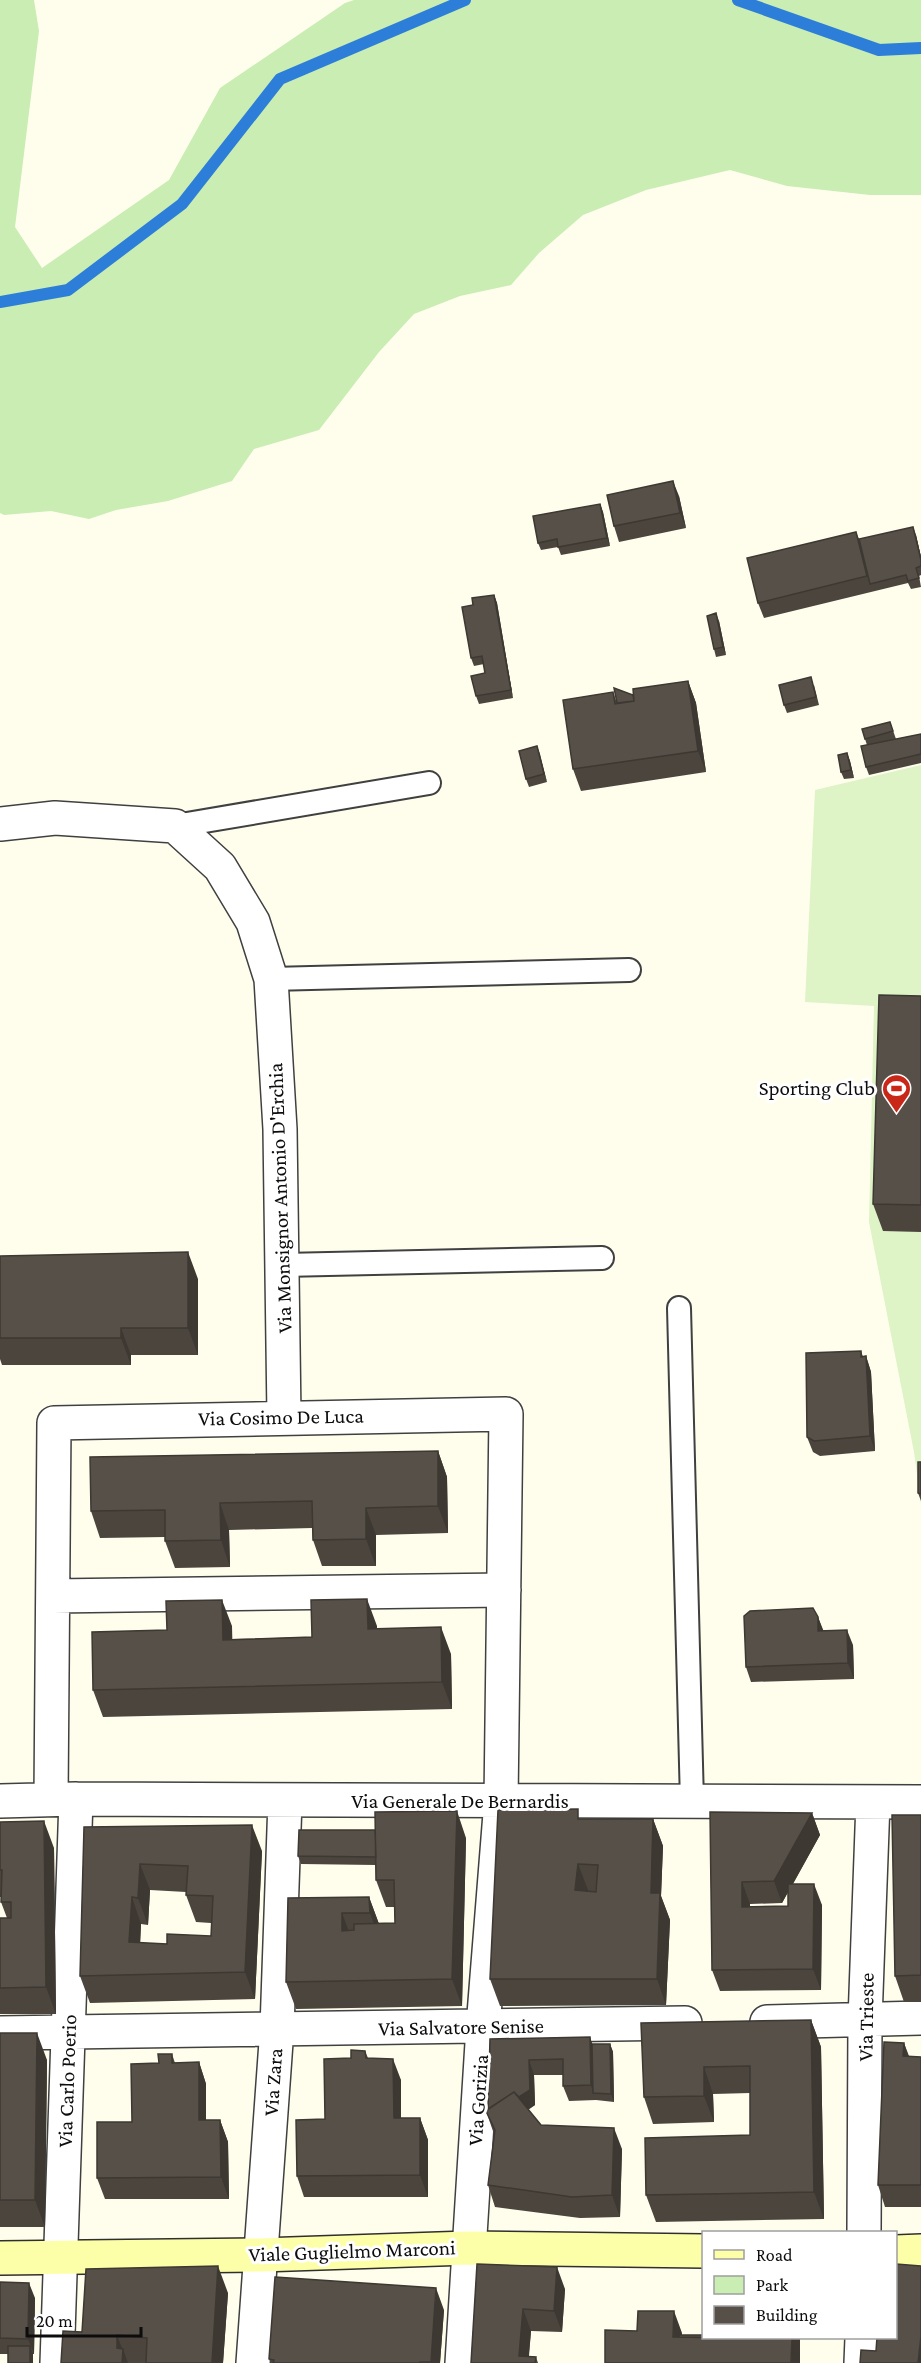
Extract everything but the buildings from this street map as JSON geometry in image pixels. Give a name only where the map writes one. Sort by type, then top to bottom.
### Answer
[{"type":"street","points":[[0,824],[55,818],[175,826]]},
{"type":"street","name":"Via Monsignor Antonio D'Erchia","points":[[175,826],[220,867],[253,922],[271,979],[280,1129],[284,1416]]},
{"type":"street","name":"Via Cosimo De Luca","points":[[63,1799],[53,1596],[54,1423],[284,1416],[506,1414],[501,1801]]},
{"type":"street","points":[[53,1596],[504,1590]]},
{"type":"street","name":"Via Generale De Bernardis","points":[[0,1801],[63,1799],[921,1802]]},
{"type":"street","name":"Via Carlo Poerio","points":[[57,2363],[68,2031],[63,1799]]},
{"type":"street","name":"Via Zara","points":[[253,2363],[277,2028],[285,1801]]},
{"type":"street","name":"Via Gorizia","points":[[462,2363],[483,2027],[501,1801]]},
{"type":"street","name":"Via Trieste","points":[[864,2231],[865,2020],[873,1803]]},
{"type":"street","name":"Via Salvatore Senise","points":[[0,2033],[483,2027],[921,2018]]},
{"type":"street","name":"Viale Guglielmo Marconi","points":[[0,2258],[261,2255],[468,2248],[702,2251]]},
{"type":"street","points":[[897,2252],[921,2251]]},
{"type":"street","points":[[861,2363],[862,2339]]},
{"type":"lane","points":[[175,826],[429,783]]},
{"type":"lane","points":[[271,979],[629,970]]},
{"type":"lane","points":[[283,1265],[602,1258]]},
{"type":"lane","points":[[679,1308],[692,1802]]},
{"type":"green space","points":[[0,0],[34,0],[39,31],[15,227],[42,268],[169,180],[220,88],[345,3],[354,0],[921,0],[921,195],[870,195],[787,186],[730,170],[646,190],[583,215],[539,253],[511,285],[460,296],[414,314],[379,352],[319,430],[254,449],[232,481],[168,501],[116,510],[89,519],[51,511],[4,515],[0,513]]},
{"type":"green space","name":"Sporting Club","points":[[921,765],[921,1504],[914,1452],[869,1222],[874,1006],[805,1002],[815,790]]},
{"type":"waterway","points":[[0,302],[68,290],[182,204],[280,79],[465,0]]},
{"type":"waterway","points":[[738,0],[879,50],[921,48]]},
{"type":"place","name":"Sporting Club","points":[[896,1114]]}]
